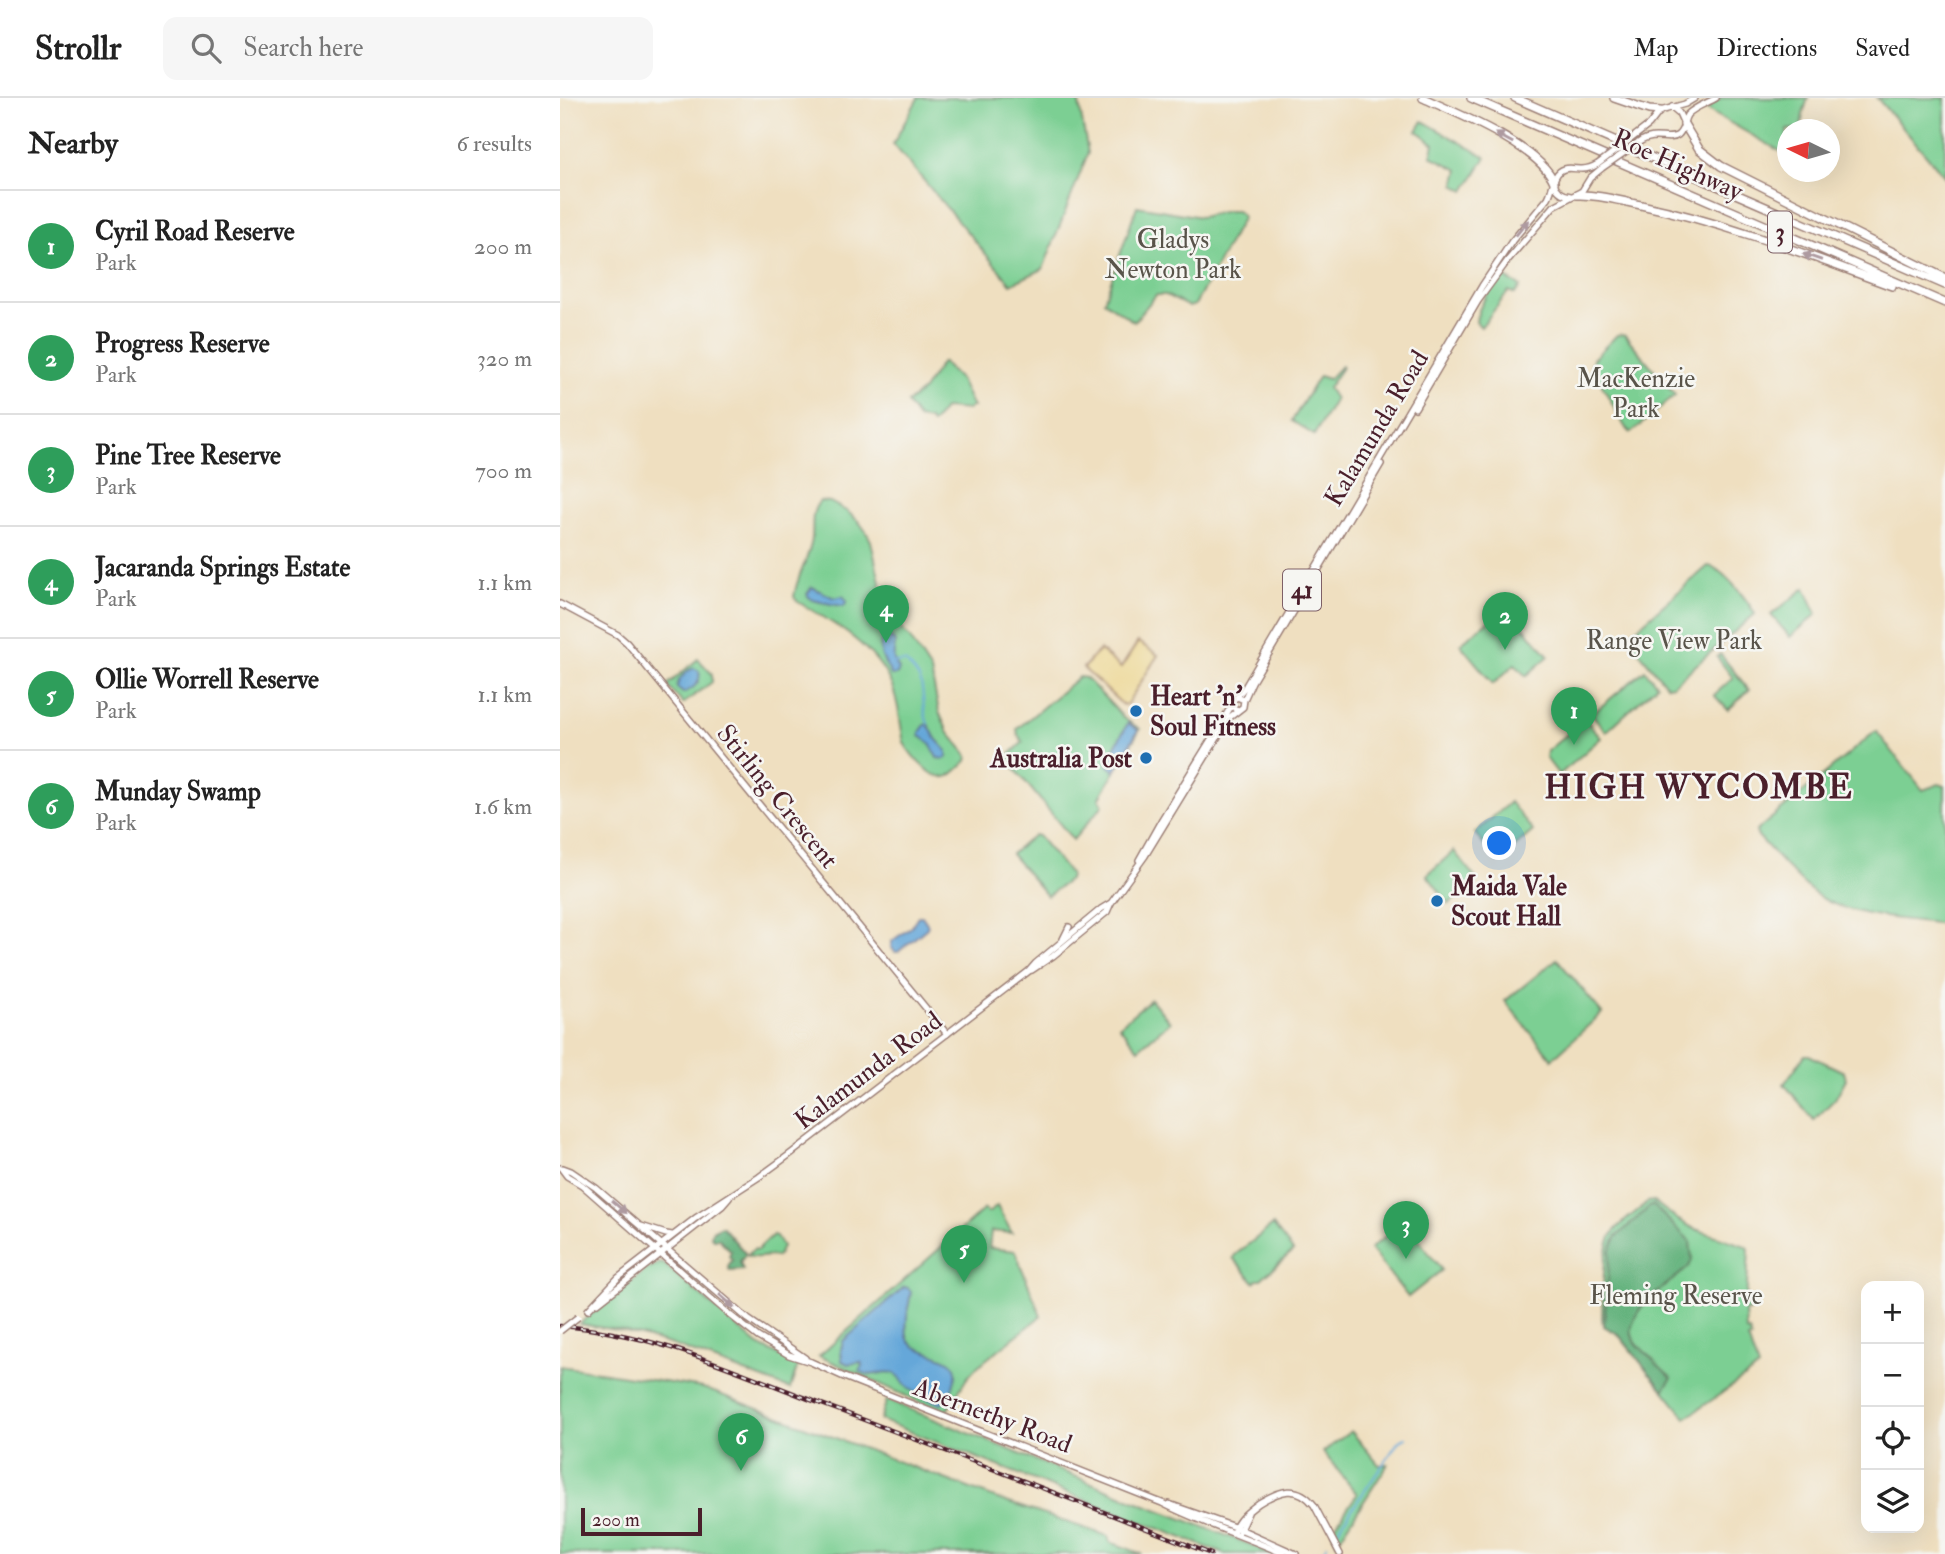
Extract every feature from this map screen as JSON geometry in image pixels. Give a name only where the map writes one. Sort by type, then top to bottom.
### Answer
[{"type":"highway","points":[[1423,98],[1478,124],[1529,153],[1546,168],[1554,182]]},
{"type":"highway","name":"Roe Highway","points":[[1471,98],[1945,305]]},
{"type":"highway","name":"Roe Highway","points":[[1515,98],[1945,285]]},
{"type":"highway","points":[[1614,98],[1660,111]]},
{"type":"highway","points":[[1684,124],[1699,149],[1721,166],[1945,278]]},
{"type":"highway","points":[[1574,195],[1591,195],[1652,208],[1728,229],[1945,305]]},
{"type":"main road","name":"Kalamunda Road","points":[[1133,872],[1233,700],[1239,698],[1252,682],[1478,301],[1553,206],[1574,195],[1600,166],[1649,125],[1660,111],[1685,104],[1695,98]]},
{"type":"main road","name":"Kalamunda Road","points":[[1239,698],[1482,286],[1512,241],[1548,198],[1556,176],[1568,168],[1600,166],[1649,137],[1675,137],[1689,113],[1717,98]]},
{"type":"main road","points":[[1672,107],[1679,113],[1684,124]]},
{"type":"main road","points":[[1554,182],[1561,193],[1574,195]]},
{"type":"main road","name":"Stirling Crescent","points":[[560,604],[618,635],[627,643],[947,1034]]},
{"type":"main road","name":"Kalamunda Road","points":[[1029,971],[1054,956],[1107,912],[1145,856],[1230,717],[1243,707],[1239,698]]},
{"type":"main road","points":[[1232,705],[1239,710]]},
{"type":"main road","points":[[1196,762],[1201,762],[1214,741],[1219,738]]},
{"type":"main road","points":[[1162,819],[1184,793]]},
{"type":"main road","name":"Kalamunda Road","points":[[587,1310],[608,1287],[652,1252],[674,1244],[729,1198],[1029,971],[1111,903]]},
{"type":"main road","points":[[1059,944],[1069,927]]},
{"type":"main road","name":"Abernethy Road","points":[[561,1167],[596,1188],[754,1323],[811,1362]]},
{"type":"main road","name":"Abernethy Road","points":[[561,1167],[567,1176],[582,1185],[652,1252],[661,1254],[730,1315],[789,1355],[1179,1512],[1296,1554]]},
{"type":"main road","name":"Kalamunda Road","points":[[560,1331],[661,1254],[678,1232],[720,1200],[729,1198]]},
{"type":"main road","points":[[641,1226],[666,1234],[678,1232]]},
{"type":"main road","points":[[1211,1519],[1240,1518],[1274,1493],[1287,1491],[1302,1494],[1314,1505],[1340,1554]]},
{"type":"main road","name":"Abernethy Road","points":[[1162,1503],[1211,1519],[1284,1554]]},
{"type":"main road","points":[[1236,1531],[1250,1510]]},
{"type":"main road","points":[[1236,1531],[1240,1518]]},
{"type":"green space","points":[[918,98],[1078,98],[1088,153],[1043,269],[1011,284],[893,144]]},
{"type":"green space","points":[[1720,98],[1808,98],[1802,119],[1777,119],[1777,149],[1704,108]]},
{"type":"green space","points":[[1877,98],[1945,98],[1945,177]]},
{"type":"green space","points":[[1423,121],[1486,157],[1465,191],[1455,185],[1459,170],[1431,156],[1434,144],[1417,131]]},
{"type":"green space","name":"Gladys Newton Park","points":[[1137,206],[1201,217],[1236,211],[1243,217],[1195,305],[1189,307],[1166,295],[1156,295],[1134,322],[1104,301]]},
{"type":"green space","points":[[1502,276],[1520,286],[1515,294],[1509,291],[1481,327],[1476,322],[1479,310]]},
{"type":"green space","name":"MacKenzie Park","points":[[1624,334],[1675,395],[1631,433],[1625,427],[1592,367],[1593,359],[1617,335]]},
{"type":"green space","points":[[942,362],[960,380],[973,407],[969,407],[969,410],[945,408],[932,424],[929,420],[918,418],[907,403],[923,390]]},
{"type":"green space","points":[[1341,366],[1328,388],[1335,399],[1314,435],[1292,421],[1319,376],[1329,379]]},
{"type":"green space","points":[[820,501],[830,502],[848,512],[859,522],[871,541],[886,609],[909,637],[931,671],[939,712],[948,732],[968,756],[967,761],[949,776],[943,777],[930,772],[917,761],[904,743],[894,691],[884,670],[874,658],[851,636],[794,597],[811,544],[814,511]]},
{"type":"green space","name":"Range View Park","points":[[1708,566],[1727,578],[1755,614],[1673,685],[1667,686],[1631,642],[1629,635]]},
{"type":"green space","points":[[1805,588],[1817,614],[1790,637],[1771,615]]},
{"type":"green space","points":[[1506,607],[1549,656],[1526,676],[1515,664],[1493,684],[1460,644]]},
{"type":"green space","points":[[1720,654],[1749,690],[1728,710],[1714,695],[1733,678],[1717,657]]},
{"type":"green space","points":[[698,659],[712,674],[712,682],[683,704],[667,685]]},
{"type":"green space","points":[[1645,670],[1657,685],[1606,732],[1592,714]]},
{"type":"green space","points":[[1079,677],[1086,678],[1125,719],[1140,729],[1099,799],[1103,805],[1073,840],[1006,758],[1023,742],[1017,729]]},
{"type":"green space","points":[[1583,721],[1587,721],[1601,738],[1559,775],[1546,758],[1547,751]]},
{"type":"green space","points":[[1876,731],[1923,790],[1939,784],[1945,786],[1945,924],[1877,916],[1827,901],[1799,879],[1757,835],[1756,831]]},
{"type":"green space","points":[[1510,802],[1533,831],[1497,862],[1475,833]]},
{"type":"green space","points":[[1034,835],[1038,836],[1070,874],[1069,880],[1047,896],[1011,854]]},
{"type":"green space","points":[[1454,851],[1477,880],[1449,904],[1427,875]]},
{"type":"green space","points":[[1557,959],[1602,1013],[1552,1059],[1505,1001]]},
{"type":"green space","points":[[1151,999],[1170,1022],[1138,1049],[1119,1026]]},
{"type":"green space","points":[[1805,1055],[1844,1072],[1846,1079],[1835,1099],[1814,1120],[1784,1084]]},
{"type":"green space","name":"Fleming Reserve","points":[[1653,1201],[1695,1229],[1749,1249],[1746,1305],[1749,1305],[1749,1311],[1745,1311],[1746,1332],[1749,1331],[1751,1339],[1748,1339],[1758,1368],[1686,1418],[1618,1334],[1604,1326],[1602,1321],[1604,1274],[1610,1239],[1621,1224],[1648,1202]]},
{"type":"green space","points":[[1653,1205],[1690,1241],[1692,1259],[1689,1267],[1642,1308],[1632,1328],[1636,1342],[1672,1378],[1663,1390],[1618,1334],[1604,1326],[1610,1251],[1616,1237]]},
{"type":"green space","points":[[997,1206],[1012,1233],[991,1231],[989,1248],[1015,1251],[1041,1316],[978,1366],[967,1378],[946,1412],[819,1356],[984,1209],[988,1213]]},
{"type":"green space","points":[[1404,1221],[1442,1270],[1408,1297],[1370,1249]]},
{"type":"green space","points":[[1273,1225],[1293,1251],[1254,1282],[1233,1258]]},
{"type":"green space","points":[[722,1226],[746,1254],[740,1262],[743,1270],[730,1271],[728,1266],[732,1260],[729,1256],[731,1251],[719,1239],[711,1237],[712,1231]]},
{"type":"green space","points":[[773,1235],[782,1246],[776,1257],[747,1255],[754,1249],[757,1250]]},
{"type":"green space","points":[[659,1263],[664,1264],[758,1345],[798,1365],[790,1389],[673,1345],[623,1331],[579,1324],[647,1269]]},
{"type":"green space","points":[[560,1366],[703,1388],[1003,1501],[1108,1536],[1110,1542],[1142,1554],[560,1554]]},
{"type":"green space","points":[[887,1400],[1143,1504],[1275,1554],[1224,1554],[880,1420]]},
{"type":"green space","points":[[1351,1431],[1379,1465],[1388,1464],[1337,1543],[1332,1531],[1357,1494],[1323,1452]]},
{"type":"sand","points":[[1138,642],[1158,655],[1127,704],[1123,705],[1083,668],[1100,650],[1121,668]]},
{"type":"water","points":[[812,587],[834,598],[843,596],[847,601],[844,606],[813,600],[807,594]]},
{"type":"water","points":[[888,638],[895,643],[894,659],[899,669],[897,675],[891,675],[881,654],[882,639]]},
{"type":"water","points":[[694,668],[699,671],[698,682],[683,693],[677,688],[679,682]]},
{"type":"water","points":[[1128,723],[1138,730],[1115,771],[1109,766],[1108,759]]},
{"type":"water","points":[[928,724],[947,751],[945,759],[937,758],[930,743],[920,736],[920,732]]},
{"type":"water","points":[[918,916],[922,916],[927,928],[895,952],[891,947],[892,941],[910,928]]},
{"type":"water","points":[[904,1287],[911,1292],[906,1324],[909,1341],[922,1350],[947,1360],[956,1371],[953,1386],[941,1404],[913,1391],[893,1373],[865,1374],[860,1371],[861,1362],[848,1364],[842,1361],[843,1341]]},
{"type":"waterway","points":[[894,663],[905,662],[918,677],[928,724]]},
{"type":"waterway","points":[[1337,1531],[1399,1441],[1406,1438]]},
{"type":"waterway","points":[[1323,1551],[1327,1545]]},
{"type":"railway","points":[[560,1326],[627,1336],[724,1366],[1211,1554]]},
{"type":"place","name":"Jacaranda Springs Estate","points":[[886,643]]},
{"type":"place","name":"Progress Reserve","points":[[1505,650]]},
{"type":"place","name":"Heart 'n' Soul Fitness","points":[[1136,711]]},
{"type":"place","name":"Cyril Road Reserve","points":[[1574,745]]},
{"type":"place","name":"Australia Post","points":[[1146,758]]},
{"type":"place","name":"Maida Vale Scout Hall","points":[[1437,901]]},
{"type":"place","name":"Pine Tree Reserve","points":[[1406,1259]]},
{"type":"place","name":"Ollie Worrell Reserve","points":[[964,1283]]},
{"type":"place","name":"Munday Swamp","points":[[741,1471]]},
{"type":"district","name":"HIGH WYCOMBE","points":[[1699,786]]}]
